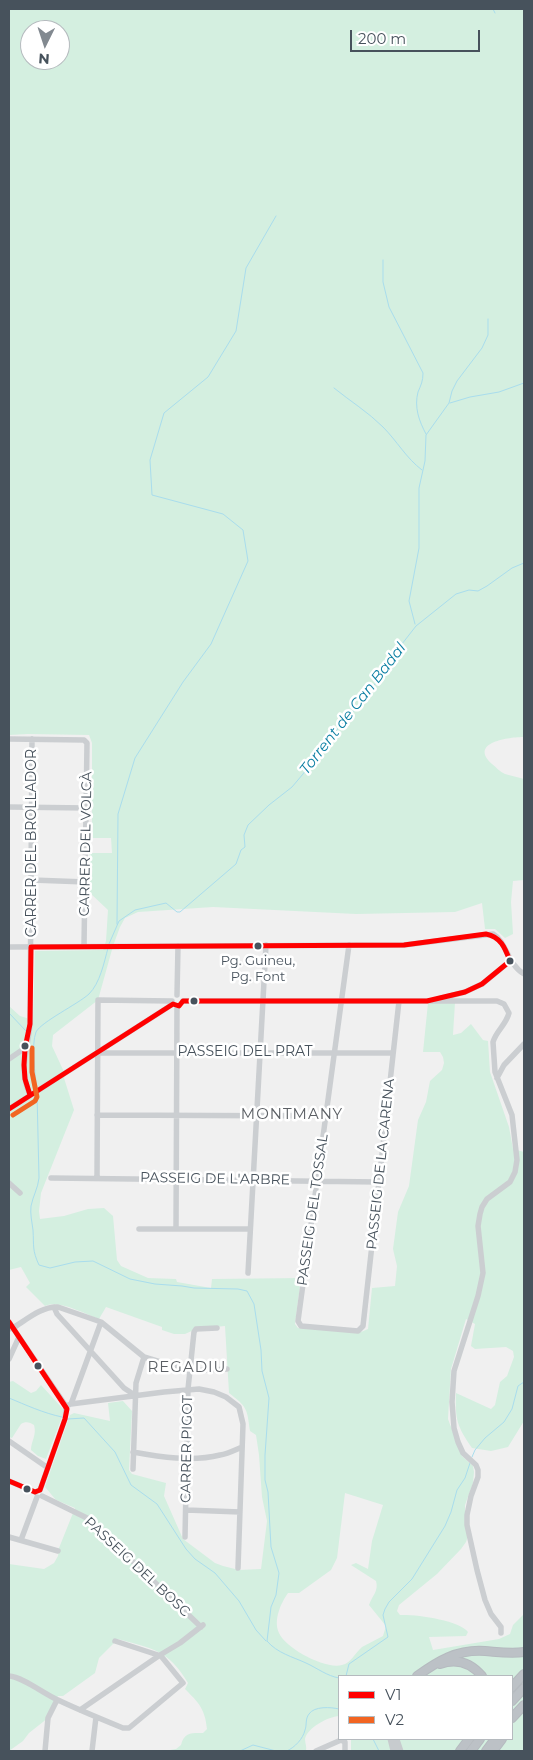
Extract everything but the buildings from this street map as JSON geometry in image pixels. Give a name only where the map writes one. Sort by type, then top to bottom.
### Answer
[{"type":"highway","points":[[418,1675],[439,1661],[458,1653],[472,1651],[524,1652]]},
{"type":"highway","points":[[423,1675],[439,1665],[456,1661],[472,1666],[481,1675]]},
{"type":"highway","points":[[513,1686],[524,1674]]},
{"type":"highway","points":[[513,1700],[524,1688]]},
{"type":"highway","points":[[513,1717],[524,1705]]},
{"type":"highway","points":[[513,1721],[518,1712]]},
{"type":"highway","points":[[460,1751],[468,1740]]},
{"type":"highway","points":[[471,1751],[479,1740]]},
{"type":"highway","points":[[486,1751],[494,1740]]},
{"type":"highway","points":[[493,1751],[501,1740]]},
{"type":"street","points":[[9,739],[32,739]]},
{"type":"street","name":"CARRER DEL VOLCÀ","points":[[32,739],[84,740],[87,743],[84,946]]},
{"type":"street","name":"CARRER DEL BROLLADOR","points":[[30,1095],[24,1073],[25,1048],[30,1024],[32,739]]},
{"type":"street","points":[[9,807],[87,808]]},
{"type":"street","points":[[32,880],[86,882]]},
{"type":"street","points":[[9,947],[404,945],[493,934],[499,938],[510,961],[524,974]]},
{"type":"street","points":[[248,1273],[266,945]]},
{"type":"street","name":"PASSEIG DEL TOSSAL","points":[[349,945],[298,1321],[301,1326],[358,1331],[363,1326]]},
{"type":"street","points":[[176,1229],[177,1116],[173,998],[177,995],[178,946]]},
{"type":"street","points":[[427,1001],[465,992],[482,984],[510,961]]},
{"type":"street","points":[[177,995],[183,1001]]},
{"type":"street","points":[[97,1178],[98,1000],[181,1005],[183,1001],[427,1001],[497,1002],[504,1004],[509,1013],[493,1042],[495,1072],[511,1108],[517,1144],[517,1160],[515,1172],[510,1182],[487,1199],[480,1214],[478,1226],[482,1273],[471,1317],[457,1357],[452,1392],[456,1436],[460,1448],[476,1465],[478,1472],[468,1506],[467,1525],[480,1586],[490,1614],[501,1627],[501,1633]]},
{"type":"street","name":"PASSEIG DE LA CARENA","points":[[363,1326],[399,1001]]},
{"type":"street","points":[[9,1109],[174,1004]]},
{"type":"street","points":[[497,1078],[504,1065],[524,1044]]},
{"type":"street","points":[[9,1059],[25,1048]]},
{"type":"street","name":"PASSEIG DEL PRAT","points":[[97,1052],[335,1052],[393,1054]]},
{"type":"street","points":[[97,1115],[326,1116]]},
{"type":"street","name":"PASSEIG DE L'ARBRE","points":[[51,1178],[177,1178],[379,1182]]},
{"type":"street","points":[[9,1183],[20,1194]]},
{"type":"street","points":[[139,1229],[250,1229]]},
{"type":"street","points":[[54,1307],[57,1314],[124,1388],[136,1396]]},
{"type":"street","points":[[11,1329],[54,1307],[100,1322],[144,1357],[190,1371],[227,1369]]},
{"type":"street","points":[[9,1322],[11,1329],[19,1337],[68,1405]]},
{"type":"street","points":[[21,1540],[48,1468],[68,1405],[100,1322]]},
{"type":"street","name":"CARRER PIGOT","points":[[185,1537],[188,1389],[194,1332],[196,1329],[217,1328]]},
{"type":"street","points":[[9,1358],[19,1337]]},
{"type":"street","points":[[133,1469],[136,1383],[144,1357]]},
{"type":"street","points":[[68,1405],[188,1389],[214,1392],[226,1397],[239,1407],[243,1424],[238,1568]]},
{"type":"street","points":[[9,1441],[48,1468]]},
{"type":"street","points":[[133,1452],[171,1458],[187,1458],[220,1456],[242,1447]]},
{"type":"street","name":"PASSEIG DEL BOSC","points":[[9,1481],[72,1509],[92,1522],[202,1626],[180,1644],[160,1655]]},
{"type":"street","points":[[186,1510],[240,1512]]},
{"type":"street","points":[[9,1537],[58,1551]]},
{"type":"street","points":[[9,1676],[18,1678],[57,1700],[96,1717],[122,1728],[129,1728],[184,1683],[160,1655],[115,1641]]},
{"type":"street","points":[[80,1710],[160,1655]]},
{"type":"street","points":[[45,1750],[48,1718],[57,1700]]},
{"type":"street","points":[[92,1751],[96,1717]]},
{"type":"street","points":[[316,1751],[341,1740],[345,1742],[345,1751]]},
{"type":"green space","points":[[9,9],[524,9],[524,737],[494,742],[485,751],[486,757],[501,772],[524,779],[524,880],[513,881],[511,902],[513,934],[505,938],[495,929],[485,929],[482,903],[455,912],[356,914],[213,907],[138,912],[125,918],[113,946],[98,1000],[53,1035],[52,1046],[65,1074],[64,1078],[74,1110],[41,1193],[39,1211],[40,1219],[64,1216],[88,1209],[104,1208],[113,1216],[117,1260],[121,1266],[148,1278],[176,1279],[177,1282],[211,1288],[212,1279],[301,1278],[295,1324],[298,1328],[361,1332],[368,1329],[372,1288],[395,1286],[397,1266],[393,1249],[398,1212],[409,1186],[418,1120],[426,1102],[430,1081],[442,1070],[444,1063],[440,1052],[423,1052],[428,1003],[455,1002],[453,1035],[461,1033],[471,1024],[483,1040],[488,1041],[490,1072],[509,1127],[513,1149],[524,1152],[524,1421],[508,1447],[491,1451],[472,1448],[463,1434],[458,1422],[456,1393],[491,1409],[495,1405],[500,1382],[507,1376],[514,1357],[513,1351],[506,1347],[475,1349],[471,1346],[475,1324],[466,1319],[451,1369],[448,1419],[462,1456],[473,1466],[473,1483],[465,1505],[465,1523],[468,1536],[461,1549],[437,1574],[399,1605],[397,1611],[400,1615],[447,1621],[456,1624],[468,1632],[466,1636],[429,1637],[433,1650],[499,1639],[510,1634],[513,1625],[524,1614],[524,1751],[351,1751],[351,1740],[513,1740],[513,1675],[338,1675],[338,1716],[329,1718],[310,1730],[305,1739],[306,1751],[165,1751],[176,1749],[181,1745],[186,1735],[203,1733],[207,1729],[203,1711],[185,1689],[188,1683],[181,1672],[166,1657],[150,1648],[118,1639],[99,1658],[95,1673],[63,1696],[58,1696],[48,1718],[9,1751],[9,1564],[44,1569],[54,1563],[58,1556],[59,1548],[75,1508],[56,1500],[45,1487],[70,1415],[74,1413],[110,1421],[108,1403],[123,1401],[132,1411],[129,1470],[132,1474],[166,1483],[164,1496],[183,1539],[215,1563],[239,1570],[261,1569],[267,1521],[262,1497],[256,1435],[250,1431],[245,1409],[229,1393],[225,1326],[196,1329],[185,1334],[174,1334],[162,1330],[162,1327],[106,1307],[99,1319],[57,1304],[45,1306],[26,1287],[30,1283],[21,1267],[9,1270],[9,1006],[20,1016],[33,1020],[35,951],[103,950],[106,941],[108,910],[90,893],[89,853],[112,853],[111,838],[92,838],[92,743],[89,735],[9,735]],"holes":[[[345,1493],[383,1505],[372,1541],[368,1569],[356,1563],[351,1565],[376,1581],[376,1591],[369,1605],[386,1626],[383,1636],[362,1647],[348,1662],[342,1665],[326,1664],[297,1651],[283,1639],[277,1628],[277,1617],[280,1607],[288,1593],[299,1593],[331,1570],[337,1558]]]},
{"type":"green space","points":[[13,1381],[31,1393],[36,1391],[41,1385],[63,1409],[62,1417],[46,1459],[38,1456],[31,1450],[35,1432],[34,1425],[28,1422],[23,1423],[12,1438],[9,1437],[9,1382]]},
{"type":"waterway","points":[[493,9],[495,13]]},
{"type":"waterway","points":[[117,924],[118,814],[135,758],[183,682],[211,644],[248,561],[243,530],[223,514],[152,495],[150,460],[164,413],[208,377],[236,331],[246,268],[276,216]]},
{"type":"waterway","points":[[383,260],[383,282],[389,307],[423,373],[418,392],[417,408],[419,419],[426,434]]},
{"type":"waterway","points":[[415,624],[409,601],[419,548],[419,488],[425,461],[426,435],[449,403],[457,381],[482,348],[488,335],[488,319]]},
{"type":"waterway","points":[[450,403],[499,392],[524,383]]},
{"type":"waterway","points":[[334,388],[365,411],[388,432],[411,460],[422,470]]},
{"type":"waterway","name":"Torrent de Can Badal","points":[[109,944],[119,921],[135,910],[166,903],[177,912],[180,912],[236,864],[241,850],[245,847],[244,835],[248,825],[292,787],[303,774],[322,747],[370,692],[391,658],[416,626],[456,594],[469,590],[478,591],[512,568],[524,563]]},
{"type":"waterway","name":"Torrent de Can Badal","points":[[37,1089],[34,1068],[36,1032],[45,1023],[89,994],[99,979],[108,948]]},
{"type":"waterway","points":[[9,1013],[26,1031]]},
{"type":"waterway","name":"Torrent de Can Badal","points":[[37,1093],[39,1178],[31,1212],[34,1252],[39,1265],[50,1268],[75,1262],[93,1261],[130,1279],[155,1284],[247,1291],[254,1304],[262,1371],[269,1398],[265,1480],[268,1492],[271,1547],[279,1573],[276,1595],[271,1607],[267,1641],[280,1652],[338,1678]]},
{"type":"waterway","points":[[472,1457],[485,1438],[504,1422],[512,1409],[518,1386],[524,1382]]},
{"type":"waterway","points":[[9,1398],[62,1417]]},
{"type":"waterway","points":[[68,1419],[84,1418],[115,1452],[131,1485],[157,1504],[186,1549],[195,1559],[215,1573],[239,1601],[256,1630],[266,1641]]},
{"type":"waterway","points":[[346,1675],[349,1664],[388,1637],[383,1615],[385,1609],[389,1602],[412,1579],[445,1526],[457,1490],[465,1478],[470,1463]]},
{"type":"waterway","points":[[287,1751],[301,1740],[311,1711],[323,1708],[338,1709]]},
{"type":"waterway","name":"Torrent de Can Badal","points":[[374,1740],[379,1751]]},
{"type":"waterway","points":[[240,1751],[253,1745],[276,1751]]},
{"type":"transit line","name":"V1","points":[[9,1109],[173,1004],[179,1006],[183,1001],[427,1001],[465,992],[482,984],[510,961],[499,940],[486,934],[404,945],[31,947],[30,1024],[24,1065],[25,1079],[30,1095]]},
{"type":"transit line","name":"V2","points":[[13,1115],[35,1101],[37,1097],[32,1072],[32,1048]]},
{"type":"transit line","name":"V1","points":[[9,1322],[67,1409],[40,1490],[35,1492],[9,1481]]},
{"type":"place","name":"Pg. Guineu, Pg. Font","points":[[258,946]]},
{"type":"district","name":"MONTMANY","points":[[292,1115]]},
{"type":"district","name":"REGADIU","points":[[187,1368]]}]
